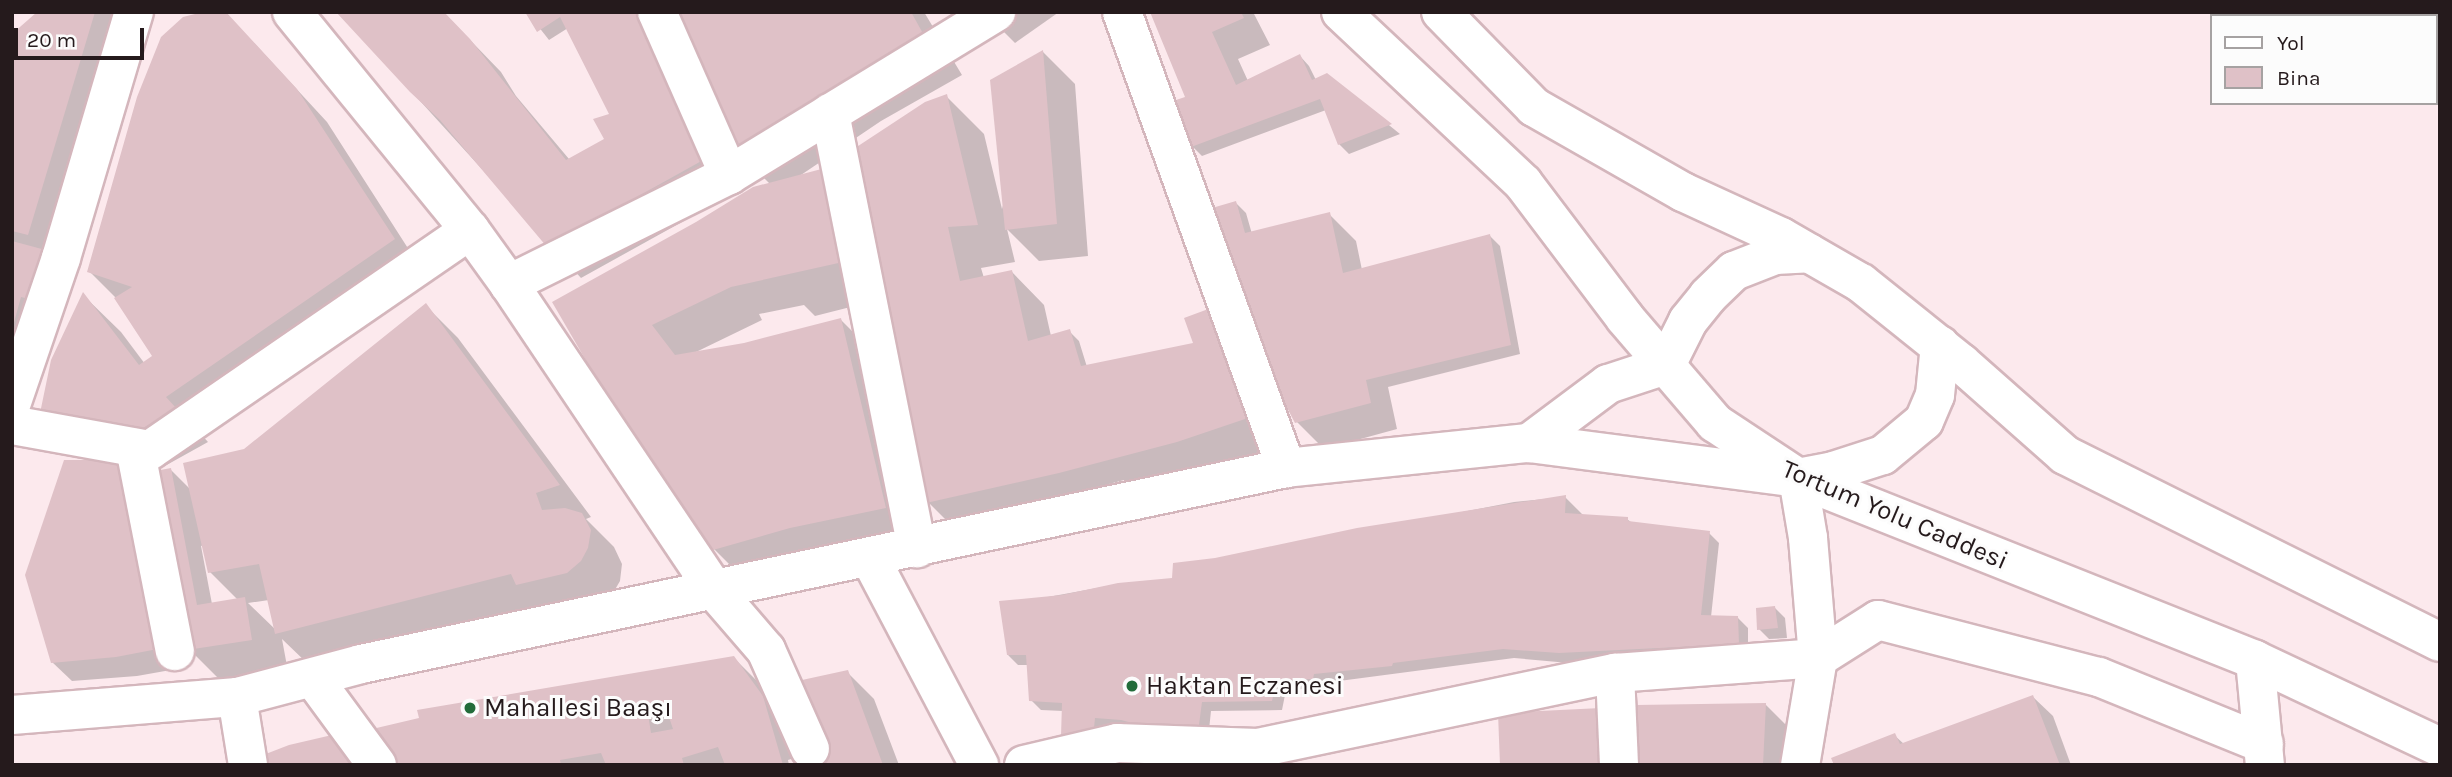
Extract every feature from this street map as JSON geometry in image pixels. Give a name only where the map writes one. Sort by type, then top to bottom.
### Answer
[{"type":"main road","points":[[12,402],[61,258],[134,12]]},
{"type":"main road","points":[[292,12],[470,230],[509,284],[715,591],[766,650],[810,749]]},
{"type":"main road","points":[[657,12],[729,175]]},
{"type":"main road","points":[[509,284],[729,175],[830,113],[947,24],[996,12]]},
{"type":"main road","points":[[1122,12],[1286,468]]},
{"type":"main road","name":"Tortum Yolu Caddesi","points":[[1341,12],[1523,183],[1625,318],[1715,422],[1798,478],[1923,527],[1977,552],[2255,660],[2354,704],[2440,747]]},
{"type":"main road","points":[[1441,12],[1534,107],[1683,192],[1809,253],[1861,283],[1940,345],[2065,455],[2440,642]]},
{"type":"main road","points":[[830,113],[917,548]]},
{"type":"main road","points":[[12,425],[150,450],[470,230]]},
{"type":"main road","points":[[1529,443],[1608,384],[1666,365],[1688,321],[1708,296],[1734,271],[1775,255],[1809,253]]},
{"type":"main road","points":[[12,715],[237,697],[361,664],[1286,468],[1529,443],[1798,478],[1833,471],[1883,455],[1924,421],[1935,395],[1940,345]]},
{"type":"main road","points":[[135,447],[175,651]]},
{"type":"main road","points":[[1798,478],[1808,538],[1818,658],[1800,765]]},
{"type":"main road","points":[[870,558],[979,765]]},
{"type":"main road","points":[[1024,765],[1117,743],[1262,756],[1615,673],[1818,658],[1878,620],[2099,677],[2264,754]]},
{"type":"main road","points":[[2255,660],[2264,754]]},
{"type":"main road","points":[[1615,673],[1619,765]]},
{"type":"main road","points":[[313,678],[377,765]]},
{"type":"main road","points":[[237,697],[248,765]]},
{"type":"building","points":[[37,12],[95,12],[28,235],[12,231],[12,34]]},
{"type":"building","points":[[203,12],[226,12],[297,89],[395,239],[166,397],[177,409],[129,436],[39,418],[51,360],[83,292],[139,365],[152,356],[114,298],[132,287],[87,272],[137,97],[161,37],[183,17]]},
{"type":"building","points":[[336,12],[444,12],[470,39],[566,160],[604,139],[593,119],[609,114],[560,17],[537,32],[525,12],[637,12],[705,159],[547,247],[440,120],[410,92]]},
{"type":"building","points":[[672,12],[911,12],[925,37],[738,154]]},
{"type":"building","points":[[1150,12],[1241,12],[1244,18],[1212,32],[1236,85],[1300,54],[1312,80],[1327,73],[1392,124],[1338,145],[1320,99],[1191,147],[1170,102],[1185,97]]},
{"type":"building","points":[[1043,50],[1057,224],[1005,230],[990,80]]},
{"type":"building","points":[[947,94],[978,225],[948,227],[960,281],[1012,270],[1028,341],[1070,329],[1081,366],[1193,343],[1184,318],[1211,308],[1248,418],[1177,442],[1059,473],[926,503],[849,152],[925,102]]},
{"type":"building","points":[[829,167],[852,260],[731,287],[652,325],[675,355],[744,343],[841,318],[886,508],[790,528],[713,550],[594,404],[606,395],[552,302],[753,187]]},
{"type":"building","points":[[1236,201],[1245,233],[1330,212],[1343,273],[1490,234],[1511,345],[1366,380],[1371,403],[1295,423],[1245,327],[1212,208]]},
{"type":"building","points":[[12,241],[53,252],[40,302],[21,297],[13,326]]},
{"type":"building","points":[[426,303],[560,485],[536,493],[542,510],[565,508],[582,513],[591,530],[588,548],[581,561],[567,573],[516,585],[511,574],[275,634],[259,564],[208,573],[183,463],[244,449]]},
{"type":"building","points":[[64,460],[125,460],[163,648],[116,657],[51,663],[25,575]]},
{"type":"building","points":[[171,468],[197,605],[245,597],[252,640],[187,650],[155,471]]},
{"type":"building","points":[[1566,495],[1565,513],[1628,517],[1628,521],[1710,531],[1701,615],[1738,616],[1739,644],[1559,653],[1503,649],[1393,663],[1392,666],[1314,674],[1313,679],[1277,680],[1272,701],[1202,702],[1197,740],[1121,720],[1095,718],[1093,738],[1061,736],[1062,703],[1029,701],[1026,655],[1007,655],[999,601],[1062,595],[1118,583],[1172,578],[1173,563],[1215,558],[1357,528]]},
{"type":"building","points":[[1775,606],[1778,628],[1757,630],[1756,608]]},
{"type":"building","points":[[734,656],[763,696],[783,765],[725,765],[718,747],[682,758],[684,765],[606,765],[601,753],[560,760],[561,765],[389,765],[368,730],[419,718],[417,710]],"holes":[[[667,711],[673,729],[651,733],[648,714]]]},
{"type":"building","points":[[848,670],[883,765],[810,765],[828,758],[802,680]]},
{"type":"building","points":[[2033,695],[2060,765],[1834,765],[1831,758],[1895,733],[1900,744]]},
{"type":"building","points":[[1766,703],[1763,765],[1634,765],[1636,705]]},
{"type":"building","points":[[1601,708],[1604,765],[1500,765],[1498,713]]},
{"type":"building","points":[[345,732],[369,765],[260,765],[258,757],[289,745]]},
{"type":"building","points":[[1135,750],[1143,765],[1109,765]]},
{"type":"place","name":"Haktan Eczanesi","points":[[1132,686]]},
{"type":"place","name":"Mahallesi Baaşı","points":[[470,708]]}]
